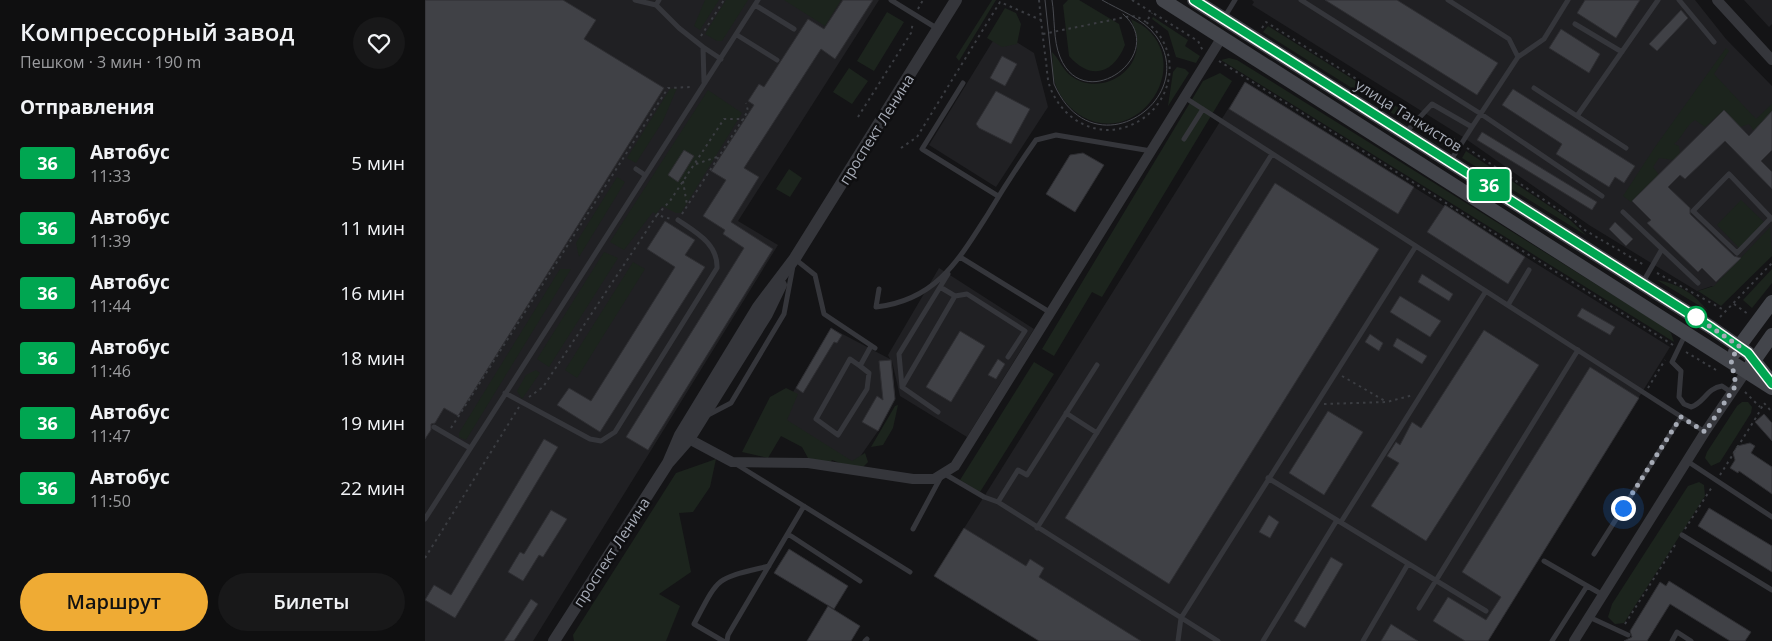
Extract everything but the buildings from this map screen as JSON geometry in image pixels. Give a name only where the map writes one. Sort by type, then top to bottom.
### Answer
[{"type":"main road","name":"улица Танкистов","points":[[1163,0],[1731,360],[1751,365]]},
{"type":"main road","name":"улица Танкистов","points":[[1194,0],[1643,282],[1739,346],[1751,365],[1772,386]]},
{"type":"main road","points":[[1222,37],[1227,21]]},
{"type":"main road","points":[[1731,360],[1739,346],[1772,302]]},
{"type":"main road","points":[[1751,365],[1772,335]]},
{"type":"street","name":"проспект Ленина","points":[[554,641],[669,463],[689,440],[707,413],[763,311],[956,0]]},
{"type":"street","points":[[1717,0],[1772,60]]},
{"type":"street","points":[[686,426],[685,432],[689,440],[732,462],[808,463],[913,479],[934,479],[955,466],[1222,37]]},
{"type":"street","name":"проспект Ленина","points":[[669,463],[686,426],[704,396],[763,311]]},
{"type":"street","points":[[1731,360],[1734,389]]},
{"type":"street","points":[[1574,641],[1687,460],[1751,365]]},
{"type":"lane","points":[[635,0],[658,2],[697,43],[721,59]]},
{"type":"lane","points":[[893,0],[938,29]]},
{"type":"lane","points":[[1227,21],[1235,0]]},
{"type":"lane","points":[[1301,0],[1481,114],[1602,196]]},
{"type":"lane","points":[[1448,0],[1509,39],[1518,57]]},
{"type":"lane","points":[[1451,161],[1518,57],[1544,39],[1568,0]]},
{"type":"lane","points":[[1577,116],[1658,0]]},
{"type":"lane","points":[[1679,0],[1714,42]]},
{"type":"lane","points":[[425,519],[702,85],[757,3],[794,30]]},
{"type":"lane","points":[[1575,24],[1622,52]]},
{"type":"lane","points":[[737,34],[777,60]]},
{"type":"lane","points":[[702,85],[703,47]]},
{"type":"lane","points":[[963,83],[922,149],[999,196]]},
{"type":"lane","points":[[1534,88],[1626,148]]},
{"type":"lane","points":[[1184,97],[1705,432]]},
{"type":"lane","points":[[1406,133],[1432,104],[1472,127]]},
{"type":"lane","points":[[1185,139],[1203,109]]},
{"type":"lane","points":[[879,289],[876,307],[908,300],[935,284],[960,257],[1035,140],[1056,135],[1151,150]]},
{"type":"lane","points":[[1037,528],[1272,154]]},
{"type":"lane","points":[[635,169],[645,175]]},
{"type":"lane","points":[[1729,174],[1772,218],[1737,253],[1693,211],[1729,174]]},
{"type":"lane","points":[[1623,212],[1698,282]]},
{"type":"lane","points":[[505,393],[590,439],[601,441],[615,432],[717,268],[718,258],[712,246],[678,220]]},
{"type":"lane","points":[[1178,641],[1181,618],[1335,372],[1417,246]]},
{"type":"lane","points":[[1643,282],[1663,250]]},
{"type":"lane","points":[[960,257],[1051,314]]},
{"type":"lane","points":[[704,396],[703,402],[707,413],[731,403],[784,314],[795,258],[815,275],[825,314],[873,347],[860,366]]},
{"type":"lane","points":[[902,388],[899,354],[952,267]]},
{"type":"lane","points":[[1508,305],[1529,270]]},
{"type":"lane","points":[[940,287],[955,296],[967,294],[1025,331],[1008,357]]},
{"type":"lane","points":[[1263,641],[1486,291]]},
{"type":"lane","points":[[902,388],[955,296]]},
{"type":"lane","points":[[1687,332],[1676,346],[1672,362],[1681,371],[1679,397],[1684,404],[1691,407],[1698,405],[1715,387],[1721,386],[1734,389]]},
{"type":"lane","points":[[1419,608],[1578,350]]},
{"type":"lane","points":[[850,358],[860,366],[869,373],[867,390],[838,435],[815,420],[850,358]]},
{"type":"lane","points":[[999,502],[1018,470],[1027,475],[1097,365]]},
{"type":"lane","points":[[902,388],[938,412]]},
{"type":"lane","points":[[1066,413],[1097,433]]},
{"type":"lane","points":[[1594,554],[1681,417]]},
{"type":"lane","points":[[434,426],[470,448]]},
{"type":"lane","points":[[1687,460],[1772,517]]},
{"type":"lane","points":[[732,462],[910,572]]},
{"type":"lane","points":[[913,529],[943,473],[984,497],[999,502],[1037,528],[1218,641]]},
{"type":"lane","points":[[1268,478],[1486,611]]},
{"type":"lane","points":[[727,641],[728,635],[804,506]]},
{"type":"lane","points":[[788,534],[860,581]]},
{"type":"lane","points":[[1682,535],[1772,590]]},
{"type":"lane","points":[[1544,561],[1603,595]]},
{"type":"lane","points":[[1363,641],[1408,564]]},
{"type":"lane","points":[[723,641],[694,624],[715,585],[726,576],[769,566]]},
{"type":"lane","points":[[1552,641],[1587,586]]},
{"type":"lane","points":[[1589,617],[1628,635]]},
{"type":"lane","points":[[1671,641],[1677,632],[1691,641]]},
{"type":"path","points":[[697,43],[724,0]]},
{"type":"path","points":[[858,117],[911,33],[914,14],[923,0]]},
{"type":"path","points":[[1039,0],[1049,86],[1067,115],[1080,124],[1098,130],[1120,128],[1140,121],[1157,105],[1167,87],[1170,68],[1169,52],[1161,35],[1147,22],[1136,16],[1043,34]]},
{"type":"path","points":[[1132,0],[1197,41],[1204,53],[1210,57],[1235,70],[1716,370]]},
{"type":"path","points":[[901,148],[917,137],[1001,1],[1041,20]]},
{"type":"path","points":[[1147,22],[1152,13]]},
{"type":"path","points":[[1265,22],[1461,144],[1574,220],[1583,229],[1724,310]]},
{"type":"path","points":[[447,434],[667,88],[702,85]]},
{"type":"path","points":[[657,215],[678,220],[749,111],[746,103]]},
{"type":"path","points":[[425,558],[522,402],[543,387],[657,215],[683,181],[724,119],[744,119]]},
{"type":"path","points":[[694,164],[720,156]]},
{"type":"path","points":[[683,181],[687,206]]},
{"type":"path","points":[[1720,317],[1724,310],[1734,303],[1772,263]]},
{"type":"path","points":[[1734,303],[1749,314]]},
{"type":"path","points":[[1646,391],[1676,346]]},
{"type":"path","points":[[1335,372],[1387,402]]},
{"type":"path","points":[[1315,405],[1387,402],[1422,392]]},
{"type":"path","points":[[1745,392],[1760,407]]},
{"type":"path","points":[[1620,631],[1757,416],[1760,407],[1764,403],[1772,412]]},
{"type":"shaded area","points":[[425,0],[879,0],[738,221],[778,245],[533,641],[425,641]]},
{"type":"shaded area","points":[[705,0],[719,0],[700,30],[694,26]]},
{"type":"shaded area","points":[[726,0],[748,0],[722,41],[717,41],[705,34]]},
{"type":"shaded area","points":[[784,0],[841,0],[825,26]]},
{"type":"shaded area","points":[[992,0],[996,0],[959,61],[956,57]]},
{"type":"shaded area","points":[[1068,0],[1079,0],[1119,24],[1125,45],[1120,55],[1108,68],[1101,71],[1085,69],[1069,56],[1063,5]]},
{"type":"shaded area","points":[[1252,0],[1695,0],[1726,39],[1772,86],[1772,253],[1727,299],[1712,286],[1697,291],[1589,225],[1463,137],[1252,5],[1254,2]]},
{"type":"shaded area","points":[[1744,0],[1772,0],[1772,24],[1769,27]]},
{"type":"shaded area","points":[[1005,8],[1016,13],[1021,24],[1017,44],[1002,47],[987,38]]},
{"type":"shaded area","points":[[887,12],[904,22],[874,71],[857,61]]},
{"type":"shaded area","points":[[1153,17],[1188,40],[1185,46],[1200,56],[1196,63],[1176,57],[1168,31],[1152,19]]},
{"type":"shaded area","points":[[1131,19],[1147,29],[1159,46],[1164,64],[1161,83],[1152,100],[1139,113],[1122,122],[1103,124],[1083,117],[1067,104],[1058,91],[1054,78],[1052,52],[1068,74],[1081,81],[1092,84],[1113,80],[1130,66],[1135,56],[1137,38]]},
{"type":"shaded area","points":[[1268,26],[1410,115],[1406,122],[1263,32]]},
{"type":"shaded area","points":[[999,31],[1034,53],[1048,107],[996,187],[929,145]]},
{"type":"shaded area","points":[[1726,48],[1729,51],[1714,74],[1756,119],[1772,104],[1772,111],[1754,131],[1749,124],[1740,127],[1724,110],[1705,127],[1695,120],[1674,144],[1679,146],[1680,154],[1674,160],[1659,158],[1653,167],[1659,175],[1631,202],[1623,196],[1655,147]]},
{"type":"shaded area","points":[[1229,58],[1237,60],[1666,328],[1671,333],[1674,342],[1221,60]]},
{"type":"shaded area","points":[[1177,67],[1185,69],[1189,73],[1168,106],[1173,72]]},
{"type":"shaded area","points":[[849,68],[868,81],[852,104],[833,92]]},
{"type":"shaded area","points":[[1220,73],[1232,81],[1102,297],[1092,292],[1054,356],[1042,349],[1203,81]]},
{"type":"shaded area","points":[[1245,82],[1670,347],[1488,641],[1039,641],[934,576]]},
{"type":"shaded area","points":[[677,88],[663,121],[636,163],[627,158],[670,89]]},
{"type":"shaded area","points":[[708,90],[742,113],[681,213],[676,213],[662,206],[656,214],[653,212],[624,250],[610,242]]},
{"type":"shaded area","points":[[1420,122],[1455,144],[1451,150],[1415,128]]},
{"type":"shaded area","points":[[1466,151],[1569,219],[1587,236],[1462,158]]},
{"type":"shaded area","points":[[789,169],[802,178],[790,197],[776,189]]},
{"type":"shaded area","points":[[617,177],[625,182],[579,257],[576,243]]},
{"type":"shaded area","points":[[1741,200],[1764,222],[1739,248],[1717,225]]},
{"type":"shaded area","points":[[1770,227],[1772,256],[1721,306],[1698,291],[1714,286]]},
{"type":"shaded area","points":[[604,252],[618,258],[549,367],[537,359]]},
{"type":"shaded area","points":[[633,262],[645,269],[577,378],[565,370]]},
{"type":"shaded area","points":[[939,268],[1034,329],[967,437],[900,396],[892,361],[895,398],[878,431],[855,464],[777,419],[831,328],[890,359],[888,355]]},
{"type":"shaded area","points":[[560,269],[571,269],[466,440],[459,437],[459,433]]},
{"type":"shaded area","points":[[1772,269],[1772,283],[1752,308],[1743,300]]},
{"type":"shaded area","points":[[1657,280],[1680,287],[1708,311]]},
{"type":"shaded area","points":[[1034,362],[1054,374],[980,492],[960,480]]},
{"type":"shaded area","points":[[536,370],[540,373],[522,399],[517,391],[526,375]]},
{"type":"shaded area","points":[[786,388],[798,394],[787,420],[852,461],[865,453],[868,462],[861,469],[832,460],[830,463],[808,458],[802,447],[781,436],[768,458],[742,452],[770,397]]},
{"type":"shaded area","points":[[1742,402],[1748,402],[1752,407],[1751,413],[1720,462],[1711,466],[1705,458],[1707,452],[1737,406]]},
{"type":"shaded area","points":[[898,405],[893,428],[883,445],[871,447],[895,406]]},
{"type":"shaded area","points":[[716,459],[710,487],[693,512],[679,513],[691,572],[659,594],[680,606],[666,641],[574,641],[573,635],[676,473]]},
{"type":"shaded area","points":[[1699,482],[1704,485],[1705,496],[1624,623],[1615,624],[1608,617],[1612,604],[1688,486]]},
{"type":"tram line","points":[[1045,0],[1054,84],[1071,110],[1093,123],[1115,125],[1136,117],[1154,102],[1165,83],[1166,60],[1156,36],[1151,30],[1131,15],[1102,0]]},
{"type":"tram line","points":[[1052,0],[1055,36],[1060,57],[1072,74],[1087,81],[1103,80],[1118,73],[1130,61],[1136,46],[1135,30],[1123,14]]},
{"type":"bus line","name":"36","points":[[1194,0],[1643,282],[1748,353],[1755,359],[1772,384]]},
{"type":"route","points":[[1623,508],[1681,417],[1705,432],[1736,385],[1731,360],[1739,346],[1696,317]]}]
